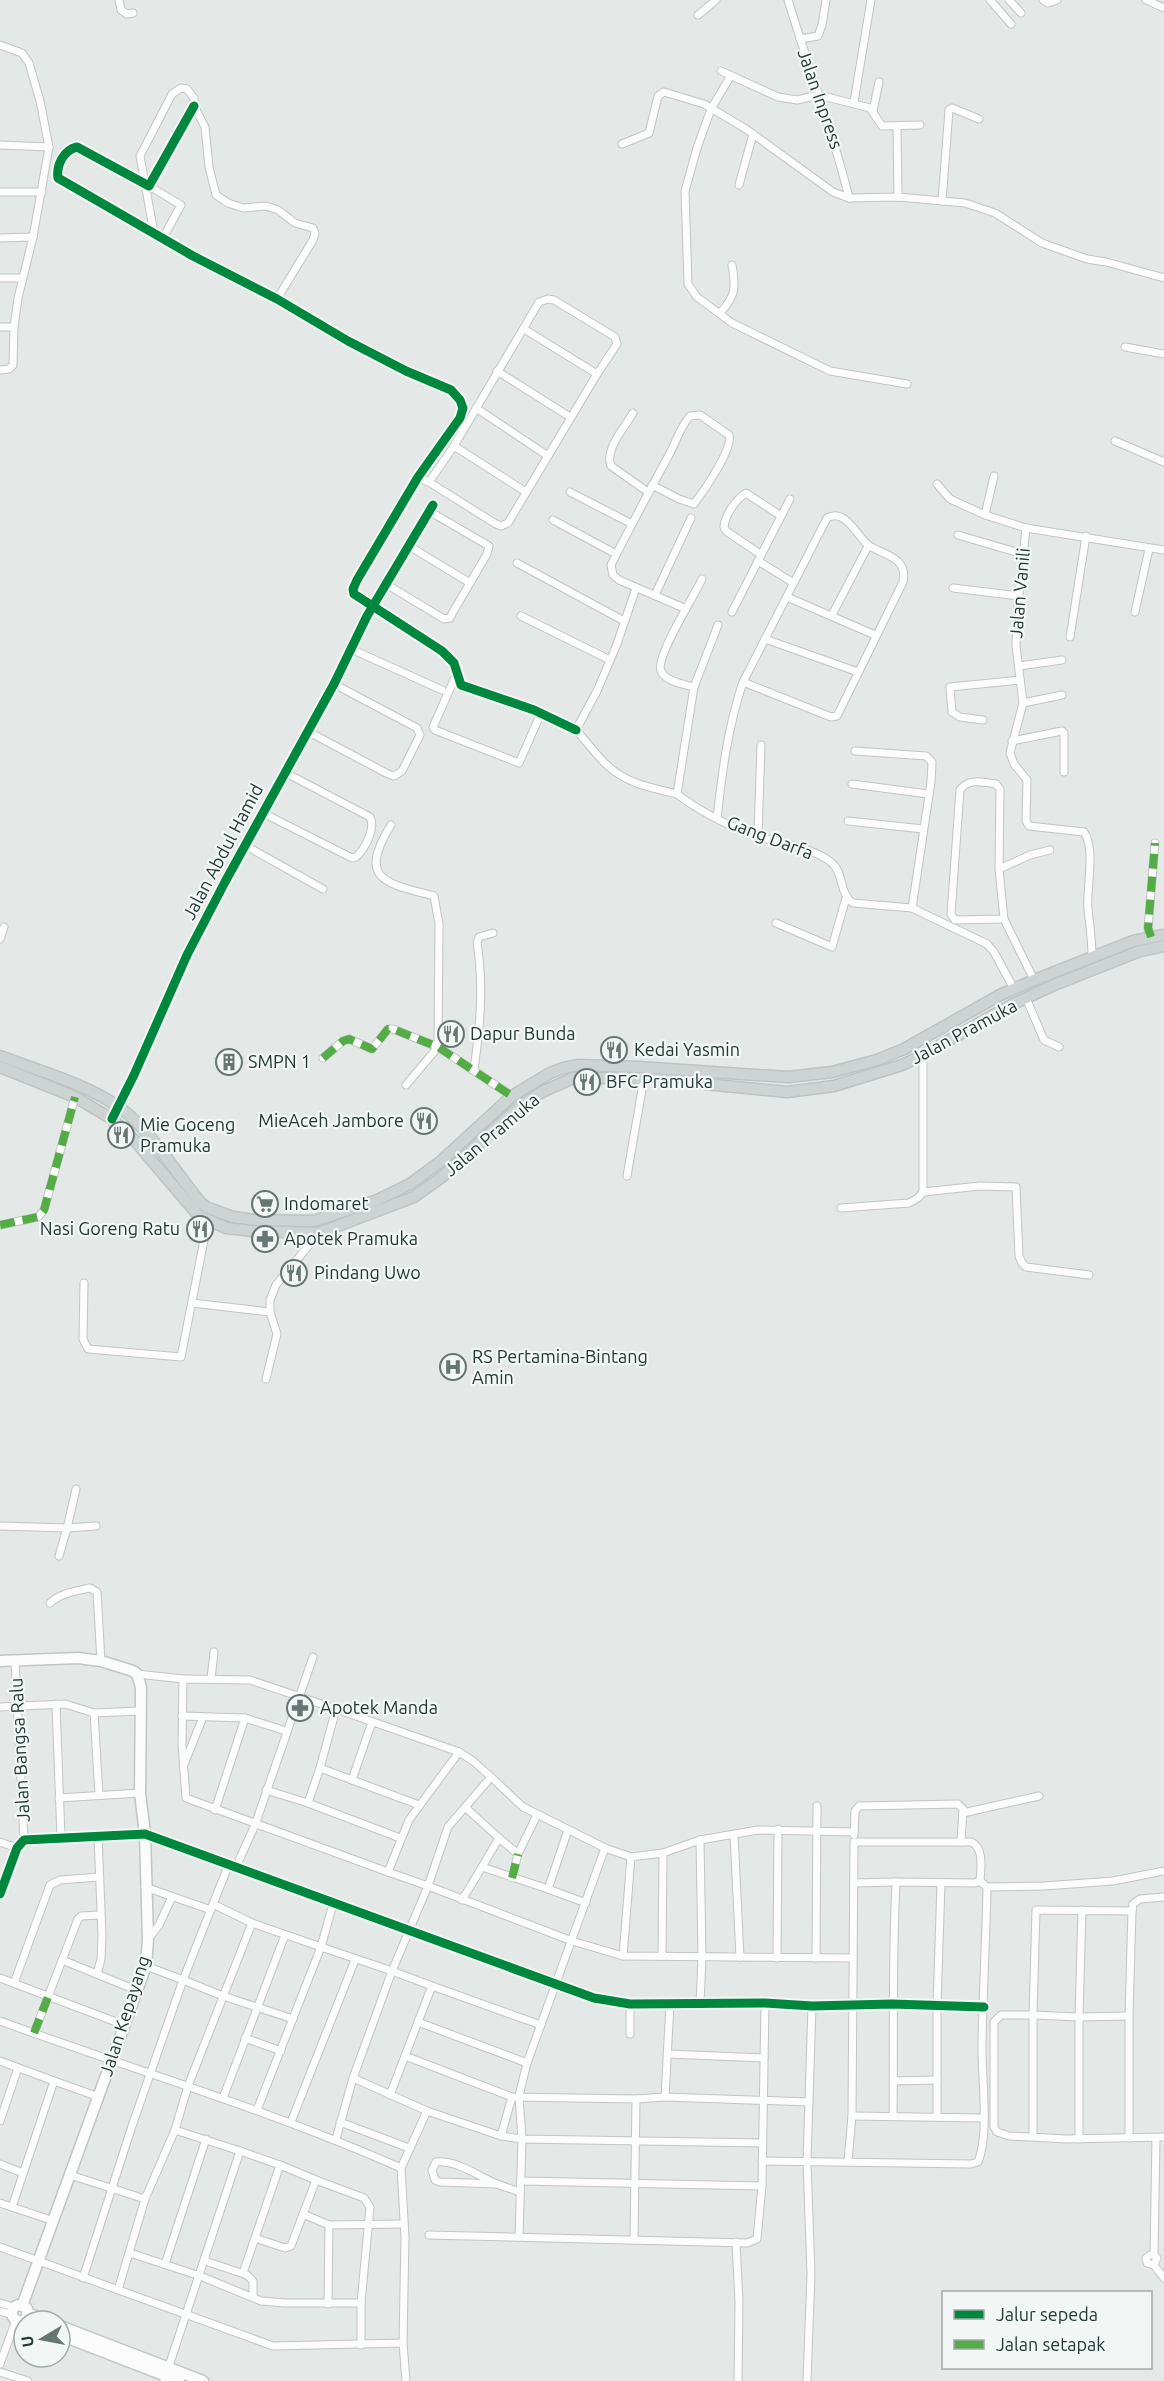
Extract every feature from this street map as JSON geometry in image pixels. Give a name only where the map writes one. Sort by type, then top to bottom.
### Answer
[{"type":"main road","name":"Jalan Pramuka","points":[[0,1056],[81,1088],[119,1108],[151,1141],[206,1207],[244,1218],[311,1222],[375,1201],[410,1184],[440,1162],[512,1096],[550,1073],[578,1065],[788,1077],[832,1072],[877,1060],[904,1049],[1014,989],[1133,941],[1164,935]]},
{"type":"main road","name":"Jalan Pramuka","points":[[0,1067],[75,1097],[112,1119],[136,1142],[198,1215],[226,1228],[319,1233],[414,1197],[441,1177],[519,1107],[553,1087],[581,1077],[644,1078],[787,1092],[834,1086],[902,1065],[1026,999],[1140,951],[1164,946]]},
{"type":"main road","points":[[832,1072],[834,1086]]},
{"type":"main road","points":[[787,1092],[788,1077]]},
{"type":"street","points":[[120,0],[122,10],[127,14],[133,13]]},
{"type":"street","points":[[698,15],[716,0]]},
{"type":"street","name":"Jalan Inpress","points":[[788,0],[838,154],[849,198]]},
{"type":"street","points":[[800,39],[818,36],[826,0]]},
{"type":"street","points":[[854,102],[871,0]]},
{"type":"street","points":[[990,0],[1011,24]]},
{"type":"street","points":[[1009,0],[1021,13]]},
{"type":"street","points":[[1043,0],[1048,3],[1057,0]]},
{"type":"street","points":[[1146,0],[1164,8]]},
{"type":"street","points":[[0,45],[22,53],[29,63],[40,101],[49,147],[33,237],[21,278],[14,327],[13,365],[9,369],[0,370]]},
{"type":"street","points":[[721,71],[778,97],[797,100],[819,95],[854,102],[873,111]]},
{"type":"street","points":[[730,77],[711,109],[685,192],[685,250],[688,284],[697,297],[732,323],[830,371],[907,384]]},
{"type":"street","points":[[879,82],[873,111],[880,126],[920,125]]},
{"type":"street","points":[[154,232],[140,156],[172,94],[181,88],[188,89],[194,98],[194,106],[206,126],[209,167],[216,195],[228,203],[243,208],[266,206],[278,210],[295,223],[313,228],[315,232],[313,240],[277,299]]},
{"type":"street","points":[[622,144],[649,133],[654,106],[661,92],[704,105],[753,134],[833,192],[849,198],[898,197],[965,203],[995,213],[1042,243],[1087,259],[1164,278]]},
{"type":"street","points":[[146,184],[194,106]]},
{"type":"street","points":[[942,201],[949,110],[952,108],[979,119]]},
{"type":"street","points":[[897,127],[898,197]]},
{"type":"street","points":[[739,185],[753,134]]},
{"type":"street","points":[[0,145],[49,147]]},
{"type":"street","points":[[163,238],[181,205],[77,147],[70,148],[57,174],[58,178],[163,238],[277,299],[348,341],[406,371],[451,390],[460,400],[463,408],[460,418],[418,477],[353,589],[357,598],[373,605],[442,651],[454,663],[458,680],[466,687],[511,701],[576,730],[597,692],[636,588]]},
{"type":"street","points":[[0,192],[42,192]]},
{"type":"street","points":[[0,238],[33,237]]},
{"type":"street","points":[[720,313],[732,300],[735,280],[732,265]]},
{"type":"street","points":[[0,278],[21,278]]},
{"type":"street","points":[[418,477],[501,526],[508,523],[570,417],[617,344],[617,340],[560,303],[548,299],[539,302],[454,446],[429,482]]},
{"type":"street","points":[[0,327],[14,327]]},
{"type":"street","points":[[524,329],[597,374]]},
{"type":"street","points":[[1125,347],[1164,354]]},
{"type":"street","points":[[497,370],[570,417]]},
{"type":"street","points":[[476,408],[548,456]]},
{"type":"street","points":[[633,413],[610,452],[611,466],[650,489],[694,504],[730,442],[729,435],[700,415],[690,416],[650,489],[611,565],[612,575],[686,609]]},
{"type":"street","points":[[1115,441],[1164,462]]},
{"type":"street","points":[[454,446],[526,492]]},
{"type":"street","points":[[985,515],[994,476]]},
{"type":"street","points":[[937,484],[950,499],[985,515],[1026,528],[1164,550]]},
{"type":"street","points":[[570,492],[632,524]]},
{"type":"street","points":[[781,516],[746,493],[738,499],[724,520],[723,527],[759,558],[792,582]]},
{"type":"street","points":[[732,612],[790,499]]},
{"type":"street","name":"Jalan Abdul Hamid","points":[[112,1119],[187,955],[284,772],[334,684],[373,605],[431,508],[489,546],[487,554],[470,583]]},
{"type":"street","points":[[717,818],[734,707],[742,682],[827,518],[838,516],[846,520],[868,546],[893,556],[903,570],[904,578],[840,713],[834,717],[742,682]]},
{"type":"street","points":[[655,595],[691,518]]},
{"type":"street","points":[[554,520],[616,554]]},
{"type":"street","name":"Jalan Vanili","points":[[1026,528],[1018,596],[1016,646],[1023,703],[1012,741],[1011,759],[1027,780],[1027,824],[1034,828],[1084,832],[1088,837],[1090,854],[1088,909],[1092,957]]},
{"type":"street","points":[[958,535],[1023,554]]},
{"type":"street","points":[[1070,637],[1086,536]]},
{"type":"street","points":[[386,584],[446,619],[450,618],[470,583],[409,546]]},
{"type":"street","points":[[832,615],[868,546]]},
{"type":"street","points":[[1135,612],[1149,549]]},
{"type":"street","points":[[516,563],[624,621]]},
{"type":"street","points":[[694,687],[668,679],[661,671],[661,660],[702,579]]},
{"type":"street","points":[[953,588],[1018,596]]},
{"type":"street","points":[[787,597],[875,635]]},
{"type":"street","points":[[521,616],[610,660]]},
{"type":"street","points":[[677,794],[694,687],[718,625]]},
{"type":"street","points":[[765,639],[858,672]]},
{"type":"street","points":[[351,649],[442,690]]},
{"type":"street","points":[[1019,666],[1062,660]]},
{"type":"street","points":[[457,673],[433,727],[435,730],[519,763],[541,713]]},
{"type":"street","points":[[983,720],[960,717],[952,712],[950,687],[1020,680]]},
{"type":"street","points":[[307,731],[388,774],[394,776],[402,771],[420,735],[417,728],[334,684]]},
{"type":"street","points":[[1023,703],[1062,695]]},
{"type":"street","name":"Gang Darfa","points":[[576,730],[601,759],[619,775],[642,786],[677,794],[717,818],[758,836],[806,851],[831,862],[836,867],[846,898]]},
{"type":"street","points":[[1012,741],[1062,731],[1064,733],[1064,772]]},
{"type":"street","points":[[758,836],[761,745]]},
{"type":"street","points":[[855,751],[929,758],[932,765],[912,908]]},
{"type":"street","points":[[263,813],[352,858],[363,849],[372,828],[373,823],[370,817],[284,772]]},
{"type":"street","points":[[1004,919],[960,921],[955,920],[951,914],[960,790],[969,782],[996,784],[1000,789],[999,869],[1004,919],[1034,981]]},
{"type":"street","points":[[852,784],[928,794]]},
{"type":"street","points":[[848,821],[923,829]]},
{"type":"street","points":[[391,825],[375,856],[374,863],[377,871],[392,884],[434,896],[439,924],[438,1047],[406,1085]]},
{"type":"street","points":[[1151,937],[1148,928],[1155,843]]},
{"type":"street","points":[[246,846],[323,889]]},
{"type":"street","points":[[999,869],[1030,855],[1050,850]]},
{"type":"street","points":[[776,923],[832,947],[846,898],[853,903],[912,908],[987,944],[994,952],[1014,989]]},
{"type":"street","points":[[0,939],[4,927]]},
{"type":"street","points":[[474,1069],[481,996],[477,943],[479,937],[493,933]]},
{"type":"street","points":[[1026,999],[1044,1040],[1059,1047]]},
{"type":"street","points":[[323,1058],[343,1041],[349,1040],[372,1049],[388,1029],[393,1029],[438,1047],[512,1096]]},
{"type":"street","points":[[841,1208],[909,1203],[923,1192],[923,1055]]},
{"type":"street","points":[[627,1176],[644,1078]]},
{"type":"street","points":[[0,1225],[38,1216],[44,1210],[75,1097]]},
{"type":"street","points":[[923,1192],[980,1186],[1016,1187],[1019,1256],[1022,1263],[1026,1267],[1089,1275]]},
{"type":"street","points":[[84,1283],[83,1339],[88,1349],[181,1357],[208,1220]]},
{"type":"street","points":[[266,1379],[277,1334],[270,1312],[270,1300],[276,1285],[319,1233]]},
{"type":"street","points":[[192,1303],[270,1312]]},
{"type":"street","points":[[59,1556],[76,1489]]},
{"type":"street","points":[[0,1526],[67,1528],[96,1526]]},
{"type":"street","points":[[50,1603],[55,1598],[71,1592],[90,1588],[97,1592],[101,1661]]},
{"type":"street","points":[[212,1679],[214,1652]]},
{"type":"street","points":[[83,2278],[183,1980],[212,1907],[255,1825],[313,1657]]},
{"type":"street","points":[[0,1661],[78,1658],[101,1661],[137,1674],[183,1679],[250,1680],[459,1752],[473,1761],[523,1807],[605,1848],[630,1857],[663,1853],[700,1840],[778,1829],[854,1832]]},
{"type":"street","name":"Jalan Bangsa Ralu","points":[[15,1660],[24,1840]]},
{"type":"street","name":"Jalan Kepayang","points":[[22,2309],[146,1966],[148,1939],[145,1834],[140,1793],[141,1687],[137,1674]]},
{"type":"street","points":[[183,1679],[183,1765],[186,1798],[572,1941],[623,1956],[853,1958]]},
{"type":"street","points":[[56,1704],[62,1838]]},
{"type":"street","points":[[0,1707],[65,1704],[94,1713],[140,1711]]},
{"type":"street","points":[[308,1803],[336,1709]]},
{"type":"street","points":[[94,1713],[99,1795]]},
{"type":"street","points":[[182,1716],[244,1718],[286,1731]]},
{"type":"street","points":[[183,1765],[203,1717]]},
{"type":"street","points":[[215,1810],[244,1718]]},
{"type":"street","points":[[352,1780],[372,1722]]},
{"type":"street","points":[[388,1872],[409,1820],[459,1752]]},
{"type":"street","points":[[320,1768],[419,1805]]},
{"type":"street","points":[[336,2139],[353,2078],[392,1971],[428,1886],[448,1827],[491,1777]]},
{"type":"street","points":[[266,1790],[308,1803],[400,1838]]},
{"type":"street","points":[[59,1797],[140,1793]]},
{"type":"street","points":[[963,1813],[1039,1796]]},
{"type":"street","points":[[848,2161],[852,2116],[855,1811],[859,1806],[958,1804],[963,1813],[961,1842]]},
{"type":"street","points":[[816,1958],[817,1806]]},
{"type":"street","points":[[466,1808],[518,1854]]},
{"type":"street","points":[[512,1878],[518,1854],[537,1815]]},
{"type":"street","points":[[777,1958],[778,1829]]},
{"type":"street","points":[[548,1889],[568,1830]]},
{"type":"street","points":[[0,1894],[17,1848],[24,1840],[145,1834],[594,1998],[630,2004],[765,2003],[812,2006],[892,2004],[984,2007]]},
{"type":"street","points":[[734,1835],[740,1957]]},
{"type":"street","points":[[97,1974],[102,1947],[98,1836]]},
{"type":"street","points":[[462,1900],[499,1838]]},
{"type":"street","points":[[700,1840],[702,1957],[700,2004]]},
{"type":"street","points":[[0,1842],[17,1848]]},
{"type":"street","points":[[854,1842],[971,1842],[978,1846],[980,1881]]},
{"type":"street","points":[[501,2136],[605,1848]]},
{"type":"street","points":[[662,1956],[663,1853]]},
{"type":"street","points":[[623,1956],[630,1857]]},
{"type":"street","points":[[482,1867],[586,1903]]},
{"type":"street","points":[[854,1883],[980,1881],[987,1887],[1044,1886],[1113,1881],[1164,1871]]},
{"type":"street","points":[[14,1983],[50,1885],[60,1880],[99,1878]]},
{"type":"street","points":[[893,2116],[892,2004],[896,1882]]},
{"type":"street","points":[[937,2117],[937,2006],[941,1883]]},
{"type":"street","points":[[145,1887],[172,1897],[212,1907],[541,2025]]},
{"type":"street","points":[[762,2161],[975,2164],[978,2162],[981,2155],[983,2118],[982,2044],[987,1887]]},
{"type":"street","points":[[148,1939],[159,1926],[172,1897]]},
{"type":"street","points":[[1129,2138],[1129,2016],[1133,1904],[1140,1899],[1164,1897]]},
{"type":"street","points":[[257,2110],[321,1947],[333,1904]]},
{"type":"street","points":[[1033,2137],[1036,1910],[1132,1911]]},
{"type":"street","points":[[1079,2139],[1082,1910]]},
{"type":"street","points":[[34,2033],[78,1919],[81,1916],[100,1915]]},
{"type":"street","points":[[118,2290],[146,2199],[175,2130],[188,2086],[252,1923]]},
{"type":"street","points":[[223,2098],[285,1935]]},
{"type":"street","points":[[62,1960],[136,1990]]},
{"type":"street","points":[[291,2122],[355,1960]]},
{"type":"street","points":[[146,1966],[223,1996],[293,2019]]},
{"type":"street","points":[[0,1978],[124,2025]]},
{"type":"street","points":[[390,2095],[432,1986]]},
{"type":"street","points":[[429,2235],[634,2238],[747,2243],[757,2238],[762,2186],[765,2003]]},
{"type":"street","points":[[630,2004],[630,2034]]},
{"type":"street","points":[[665,2097],[670,2004]]},
{"type":"street","points":[[807,2381],[811,2274],[807,2161],[812,2006]]},
{"type":"street","points":[[1129,2016],[998,2016],[994,2022],[995,2130],[1009,2136],[1079,2139],[1160,2138],[1154,2255],[1148,2255],[1146,2259],[1148,2265],[1154,2265],[1164,2278]]},
{"type":"street","points":[[0,2021],[291,2122],[401,2168]]},
{"type":"street","points":[[418,2022],[527,2063]]},
{"type":"street","points":[[245,2038],[280,2051]]},
{"type":"street","points":[[668,2054],[764,2058]]},
{"type":"street","points":[[405,2056],[515,2096],[665,2097],[809,2102]]},
{"type":"street","points":[[0,2061],[99,2097]]},
{"type":"street","points":[[0,2121],[18,2068]]},
{"type":"street","points":[[353,2078],[427,2111],[501,2136],[522,2139],[762,2143]]},
{"type":"street","points":[[894,2081],[937,2080]]},
{"type":"street","points":[[12,2207],[54,2081]]},
{"type":"street","points":[[515,2096],[522,2139],[519,2236]]},
{"type":"street","points":[[634,2238],[636,2098]]},
{"type":"street","points":[[406,2381],[403,2343],[404,2224],[401,2168],[427,2111]]},
{"type":"street","points":[[852,2116],[983,2118]]},
{"type":"street","points":[[340,2122],[409,2148]]},
{"type":"street","points":[[175,2130],[280,2165],[364,2198],[370,2208],[361,2303],[361,2345]]},
{"type":"street","points":[[165,2264],[206,2139]]},
{"type":"street","points":[[166,2375],[240,2151]]},
{"type":"street","points":[[496,2184],[440,2182],[435,2180],[432,2170],[435,2163],[440,2161],[467,2169],[496,2184],[520,2192]]},
{"type":"street","points":[[0,2164],[23,2173]]},
{"type":"street","points":[[243,2273],[280,2165]]},
{"type":"street","points":[[70,2175],[146,2199]]},
{"type":"street","points":[[255,2238],[289,2248],[316,2180]]},
{"type":"street","points":[[521,2181],[762,2186]]},
{"type":"street","points":[[0,2203],[54,2222]]},
{"type":"street","points":[[303,2214],[329,2225],[404,2224]]},
{"type":"street","points":[[328,2304],[329,2225]]},
{"type":"street","points":[[736,2242],[739,2302],[738,2381]]},
{"type":"street","points":[[0,2247],[273,2346],[403,2343]]},
{"type":"street","points":[[130,2253],[200,2276],[261,2301],[361,2303]]},
{"type":"street","points":[[205,2261],[243,2273],[253,2281],[253,2297]]},
{"type":"street","points":[[72,2331],[179,2381]]},
{"type":"street","points":[[0,2364],[12,2334]]},
{"type":"street","points":[[72,2340],[166,2375],[203,2381]]},
{"type":"street","points":[[0,2372],[28,2381]]},
{"type":"marked path","points":[[1151,937],[1148,928],[1155,843]]},
{"type":"marked path","points":[[323,1058],[343,1041],[349,1039],[372,1049],[388,1029],[393,1029],[438,1047],[512,1096]]},
{"type":"marked path","points":[[0,1225],[38,1217],[44,1210],[75,1097]]},
{"type":"marked path","points":[[512,1878],[518,1854]]},
{"type":"marked path","points":[[34,2033],[48,1997]]},
{"type":"cycle path","points":[[194,106],[149,186],[77,147],[68,151],[62,159],[58,168],[58,178],[193,256],[277,299],[348,341],[406,371],[451,390],[460,400],[463,408],[460,418],[418,477],[357,580],[353,589],[354,594],[442,651],[454,663],[461,685],[534,710],[576,730]]},
{"type":"cycle path","points":[[112,1119],[187,955],[225,882],[334,684],[367,616],[433,505]]},
{"type":"cycle path","points":[[0,1894],[17,1848],[24,1840],[145,1834],[594,1998],[630,2004],[765,2003],[812,2006],[892,2004],[984,2007]]},
{"type":"place","name":"Dapur Bunda","points":[[451,1034]]},
{"type":"place","name":"Kedai Yasmin","points":[[614,1050]]},
{"type":"place","name":"SMPN 1","points":[[229,1062]]},
{"type":"place","name":"BFC Pramuka","points":[[587,1082]]},
{"type":"place","name":"MieAceh Jambore","points":[[424,1121]]},
{"type":"place","name":"Mie Goceng Pramuka","points":[[121,1135]]},
{"type":"place","name":"Indomaret","points":[[265,1204]]},
{"type":"place","name":"Nasi Goreng Ratu","points":[[200,1229]]},
{"type":"place","name":"Apotek Pramuka","points":[[265,1239]]},
{"type":"place","name":"Pindang Uwo","points":[[294,1273]]},
{"type":"place","name":"RS Pertamina-Bintang Amin","points":[[453,1367]]},
{"type":"place","name":"Apotek Manda","points":[[300,1708]]}]
